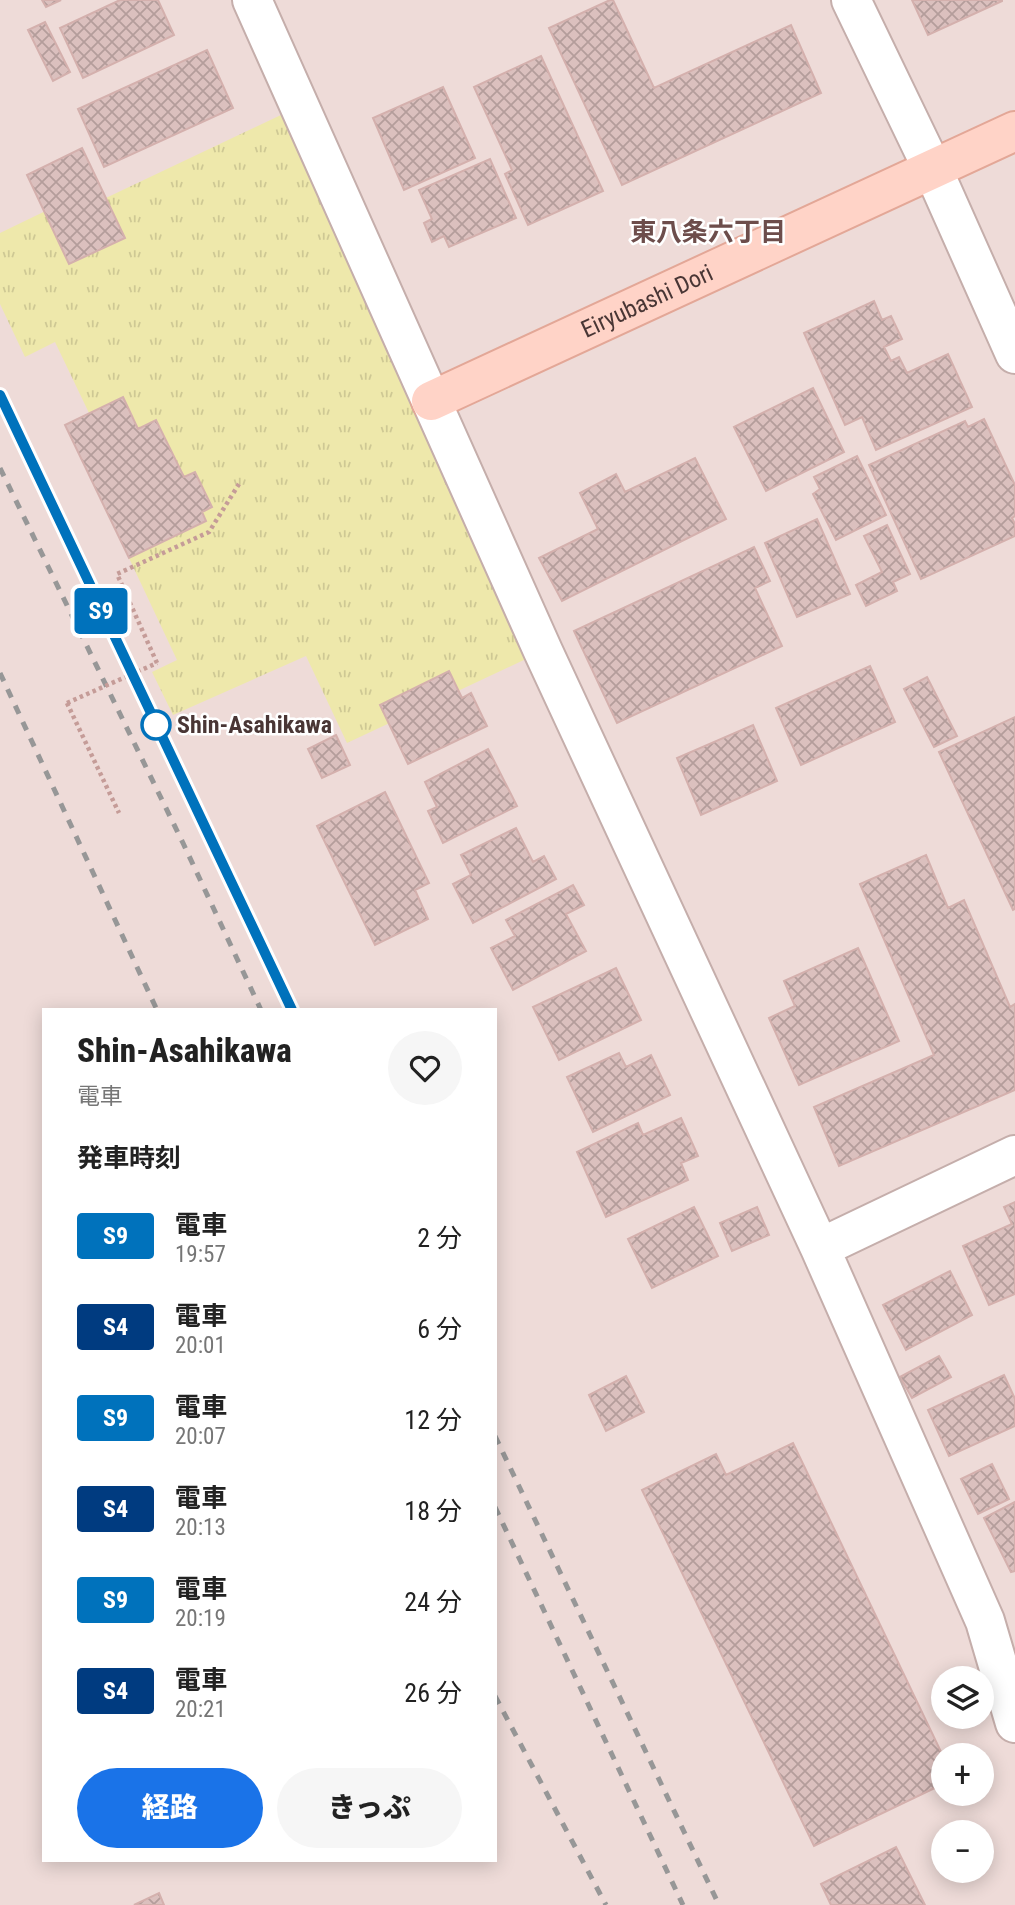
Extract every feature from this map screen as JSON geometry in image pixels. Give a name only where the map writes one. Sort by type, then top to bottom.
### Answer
[{"type":"main road","name":"Eiryubashi Dori","points":[[431,401],[1015,131]]},
{"type":"street","points":[[252,0],[548,664],[820,1248],[985,1621],[1015,1723]]},
{"type":"street","points":[[851,0],[933,170],[1015,354]]},
{"type":"street","points":[[820,1248],[1015,1156]]},
{"type":"path","points":[[119,813],[67,703],[157,663],[117,574],[209,532],[239,484]]},
{"type":"shaded area","points":[[0,0],[1015,0],[1015,1905],[0,1905]]},
{"type":"green space","points":[[300,106],[543,651],[347,743],[306,656],[173,715],[152,672],[177,660],[129,558],[205,521],[202,512],[212,506],[196,473],[184,477],[156,420],[138,429],[123,397],[89,413],[55,342],[25,357],[0,304],[0,233],[62,203],[70,215]]},
{"type":"building","points":[[42,0],[61,0],[46,7]]},
{"type":"building","points":[[120,0],[158,0],[174,35],[83,78],[60,28]]},
{"type":"building","points":[[613,0],[654,88],[791,25],[821,93],[622,185],[549,28]]},
{"type":"building","points":[[912,0],[1002,0],[1002,1],[928,35]]},
{"type":"building","points":[[45,22],[70,72],[53,81],[28,30]]},
{"type":"building","points":[[207,50],[233,108],[104,167],[78,109]]},
{"type":"building","points":[[541,56],[603,191],[528,225],[505,174],[512,170],[474,87]]},
{"type":"building","points":[[443,87],[475,158],[404,190],[373,118]]},
{"type":"building","points":[[82,148],[125,238],[69,264],[27,175]]},
{"type":"building","points":[[490,159],[516,218],[449,247],[444,236],[432,242],[424,223],[432,219],[419,190]]},
{"type":"building","points":[[874,301],[882,320],[891,316],[902,339],[884,347],[891,361],[899,357],[907,373],[948,354],[972,407],[876,450],[862,417],[845,425],[804,333]]},
{"type":"building","points":[[813,388],[844,452],[766,491],[734,427]]},
{"type":"building","points":[[123,397],[138,429],[156,420],[184,477],[195,472],[212,507],[202,512],[206,521],[129,558],[65,425]]},
{"type":"building","points":[[984,419],[1015,485],[1015,516],[1012,518],[1015,536],[921,579],[869,465],[965,421],[968,427]]},
{"type":"building","points":[[857,456],[886,515],[836,540],[813,494],[820,489],[814,477]]},
{"type":"building","points":[[695,458],[726,519],[562,601],[539,558],[598,529],[580,493],[616,474],[625,492]]},
{"type":"building","points":[[817,519],[850,594],[797,617],[765,543]]},
{"type":"building","points":[[887,525],[910,574],[893,582],[897,591],[866,606],[856,585],[882,572],[864,536]]},
{"type":"building","points":[[754,547],[770,581],[755,588],[782,646],[617,723],[574,631]]},
{"type":"building","points":[[870,666],[895,722],[801,765],[776,708]]},
{"type":"building","points":[[449,671],[462,698],[471,693],[487,726],[408,764],[380,705]]},
{"type":"building","points":[[927,677],[957,736],[934,747],[904,689]]},
{"type":"building","points":[[1015,717],[1015,909],[1013,910],[939,752]]},
{"type":"building","points":[[753,725],[777,781],[701,815],[677,758]]},
{"type":"building","points":[[336,735],[350,765],[322,778],[308,749]]},
{"type":"building","points":[[488,749],[517,806],[443,843],[428,811],[437,807],[425,782]]},
{"type":"building","points":[[385,792],[429,883],[415,890],[428,919],[375,945],[317,826]]},
{"type":"building","points":[[516,828],[533,862],[544,856],[556,879],[473,923],[453,884],[471,875],[461,855]]},
{"type":"building","points":[[926,855],[948,908],[964,900],[1010,1007],[1015,1004],[1015,1090],[839,1166],[814,1107],[934,1055],[860,884]]},
{"type":"building","points":[[573,885],[584,905],[566,914],[586,951],[513,990],[491,948],[515,936],[506,920]]},
{"type":"building","points":[[858,948],[899,1041],[799,1085],[769,1018],[795,1006],[784,981]]},
{"type":"building","points":[[616,968],[641,1020],[559,1060],[533,1007]]},
{"type":"building","points":[[619,1053],[626,1067],[651,1055],[670,1095],[593,1132],[567,1077]]},
{"type":"building","points":[[681,1118],[698,1156],[681,1163],[688,1180],[606,1217],[577,1152],[638,1123],[643,1135]]},
{"type":"building","points":[[1015,1202],[1015,1294],[989,1305],[963,1246],[1012,1224],[1004,1207]]},
{"type":"building","points":[[694,1207],[718,1256],[652,1288],[628,1239]]},
{"type":"building","points":[[757,1207],[769,1235],[732,1251],[720,1223]]},
{"type":"building","points":[[950,1271],[972,1315],[906,1350],[883,1305]]},
{"type":"building","points":[[939,1356],[951,1377],[912,1398],[900,1377]]},
{"type":"building","points":[[1004,1375],[1015,1399],[1015,1426],[949,1456],[928,1410]]},
{"type":"building","points":[[626,1376],[644,1412],[606,1431],[589,1395]]},
{"type":"building","points":[[793,1443],[937,1743],[931,1743],[931,1790],[814,1846],[642,1490],[716,1454],[726,1475]]},
{"type":"building","points":[[992,1464],[1009,1499],[978,1514],[961,1479]]},
{"type":"building","points":[[1015,1502],[1015,1571],[1011,1572],[984,1518]]},
{"type":"building","points":[[896,1847],[925,1905],[831,1905],[821,1884]]},
{"type":"building","points":[[159,1893],[164,1905],[134,1905]]},
{"type":"railway","points":[[0,395],[291,1008]]},
{"type":"railway","points":[[0,468],[183,843],[260,1008]]},
{"type":"railway","points":[[0,673],[156,1008]]},
{"type":"railway","points":[[497,1440],[719,1905]]},
{"type":"railway","points":[[497,1511],[683,1905]]},
{"type":"railway","points":[[497,1700],[606,1905]]},
{"type":"train","name":"S9","points":[[0,395],[291,1008]]},
{"type":"place","name":"Shin-Asahikawa","points":[[156,725]]},
{"type":"district","name":"東八条六丁目","points":[[708,232]]}]
